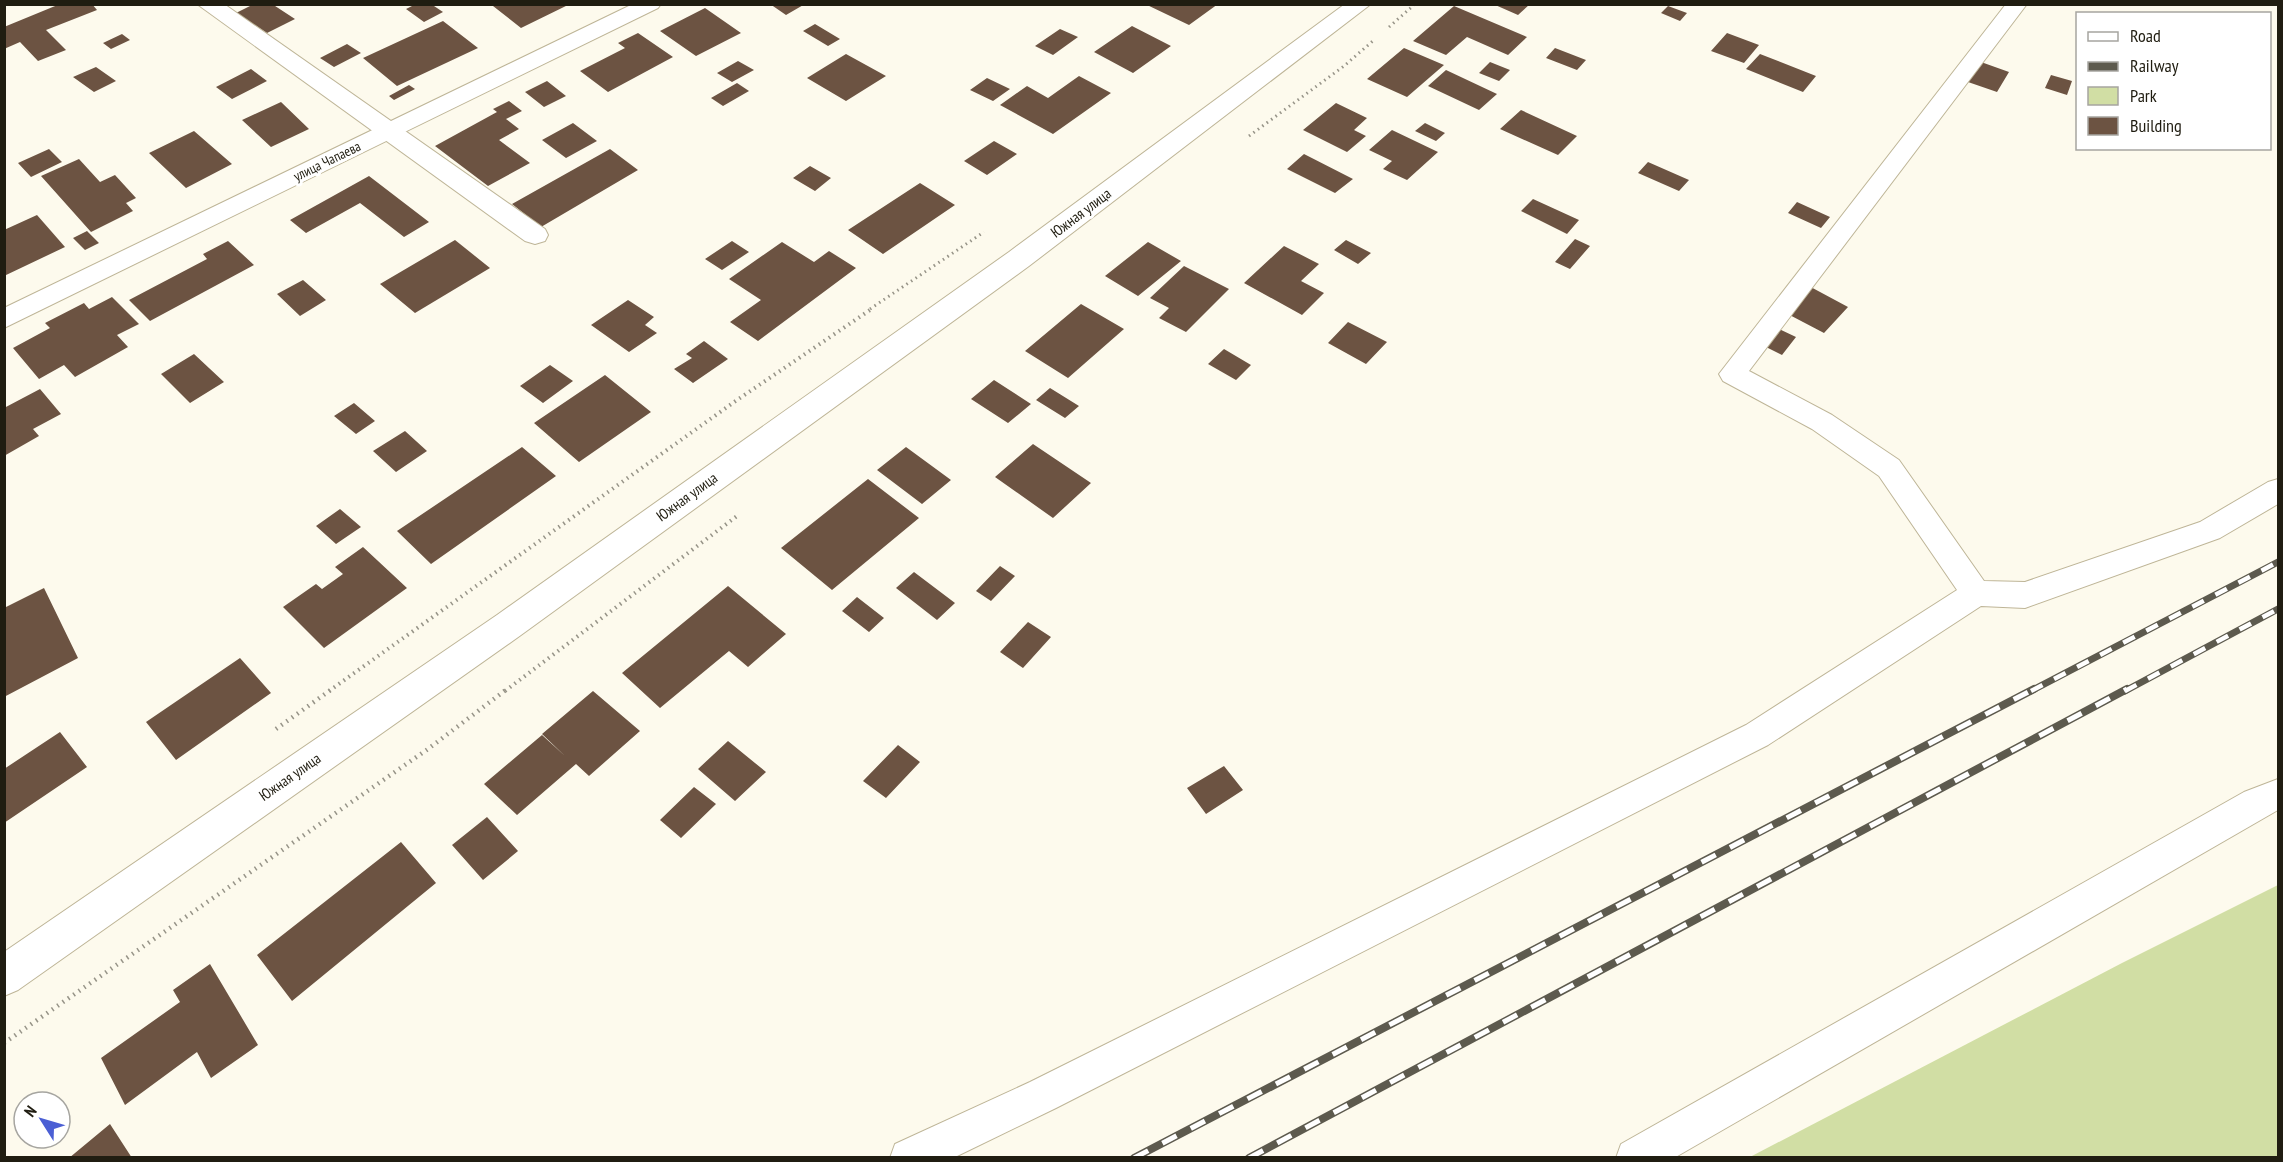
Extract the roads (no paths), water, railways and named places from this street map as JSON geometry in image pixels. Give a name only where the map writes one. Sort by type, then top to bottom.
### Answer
[{"type":"street","points":[[208,4],[535,235]]},
{"type":"street","name":"Южная улица","points":[[4,976],[508,625],[1000,273],[1360,4]]},
{"type":"lane","name":"улица Чапаева","points":[[4,319],[651,4]]},
{"type":"lane","points":[[1976,593],[1889,468],[1822,422],[1732,374],[2017,4]]},
{"type":"lane","points":[[909,1158],[1043,1095],[1757,735],[1976,593],[2025,595],[2210,530],[2278,490]]},
{"type":"lane","points":[[1635,1158],[2256,803],[2278,794]]},
{"type":"railway","points":[[2031,691],[2278,562]]},
{"type":"railway","points":[[2125,691],[2278,609]]},
{"type":"railway","points":[[1134,1158],[2034,689]]},
{"type":"railway","points":[[1249,1158],[2127,689]]}]
